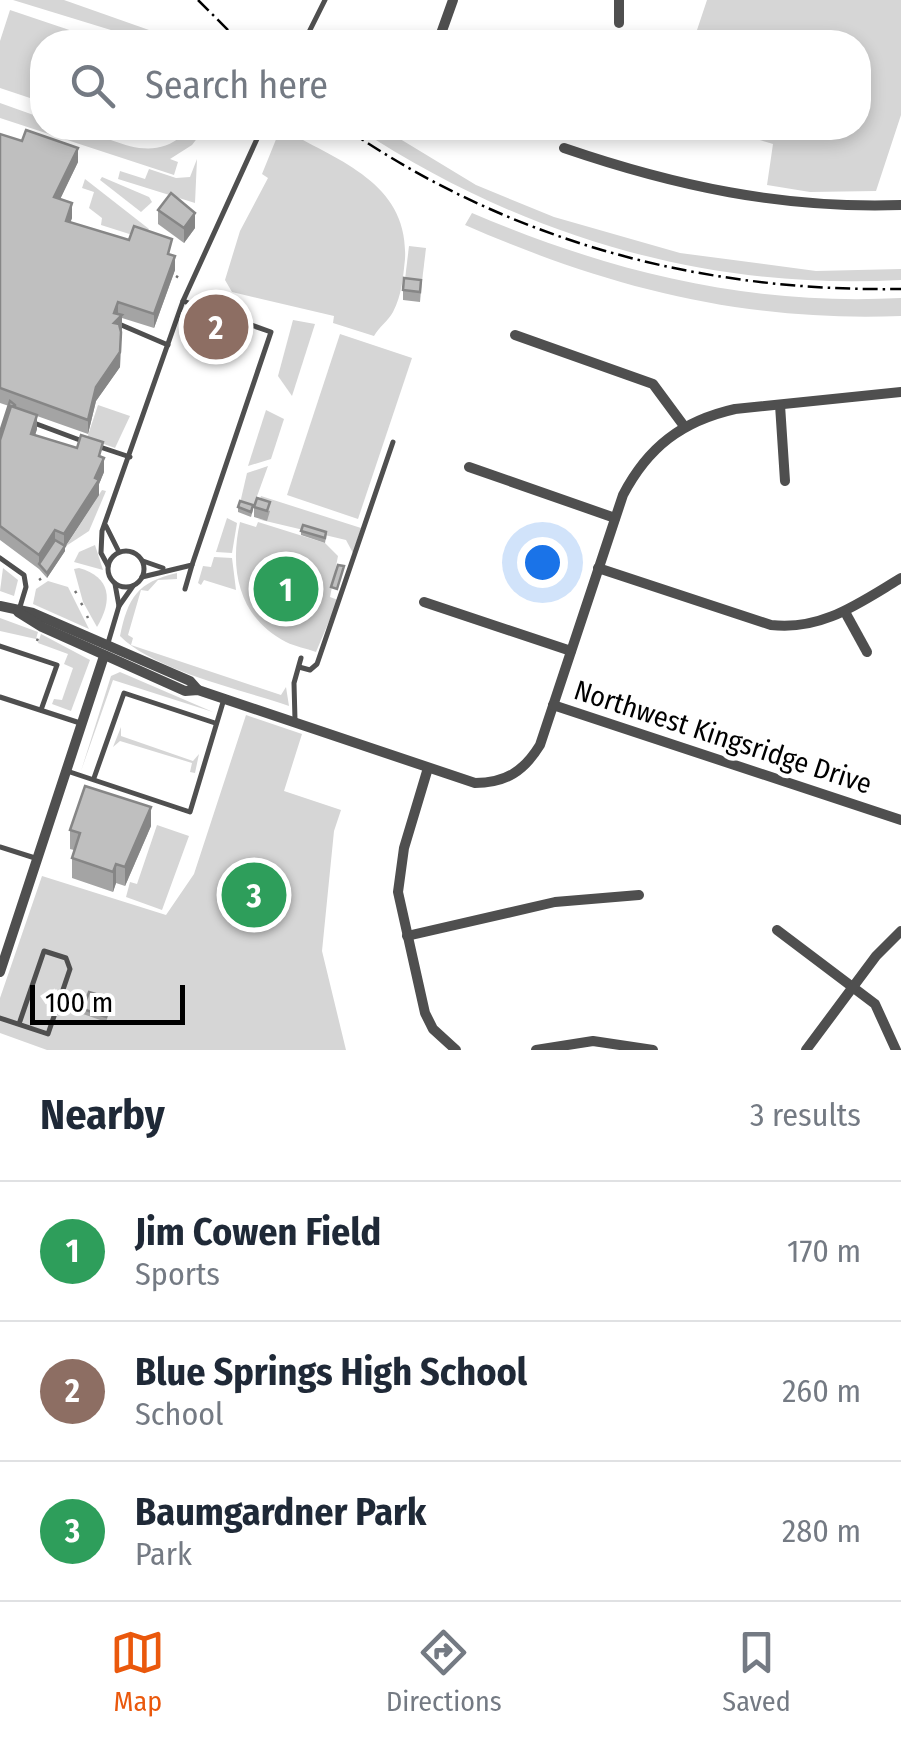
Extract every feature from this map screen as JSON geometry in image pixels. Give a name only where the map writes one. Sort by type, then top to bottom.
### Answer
[{"type":"street","points":[[442,30],[453,0]]},
{"type":"street","points":[[618,23],[619,0]]},
{"type":"street","points":[[564,148],[639,174],[716,193],[803,204],[901,205]]},
{"type":"street","points":[[515,334],[652,384],[684,426],[735,408],[901,392]]},
{"type":"street","points":[[780,404],[785,481]]},
{"type":"street","name":"Northwest Kingsridge Drive","points":[[684,426],[644,459],[622,495],[553,704],[901,820]]},
{"type":"street","points":[[469,467],[615,518]]},
{"type":"street","points":[[598,568],[771,625],[810,625],[844,612],[901,578]]},
{"type":"street","points":[[424,602],[571,651]]},
{"type":"street","points":[[0,606],[185,690],[198,690],[475,783],[504,780],[531,760],[553,704]]},
{"type":"street","points":[[844,612],[867,652]]},
{"type":"street","points":[[0,972],[105,651]]},
{"type":"street","points":[[428,768],[398,870],[400,915],[425,1013],[433,1029],[456,1050]]},
{"type":"street","points":[[406,936],[555,902],[639,895]]},
{"type":"street","points":[[776,930],[875,1004],[896,1050]]},
{"type":"street","points":[[806,1050],[901,930]]},
{"type":"street","points":[[536,1050],[609,1046],[653,1050]]},
{"type":"lane","points":[[310,30],[325,0]]},
{"type":"lane","points":[[119,606],[100,546],[182,302],[256,140]]},
{"type":"lane","points":[[182,302],[271,332],[185,589]]},
{"type":"lane","points":[[116,323],[168,345]]},
{"type":"lane","points":[[30,422],[130,457]]},
{"type":"lane","points":[[52,437],[60,434]]},
{"type":"lane","points":[[298,667],[310,670],[317,664],[393,442]]},
{"type":"lane","points":[[106,526],[110,542],[119,552],[135,553],[142,561],[164,568]]},
{"type":"lane","points":[[108,566],[119,552]]},
{"type":"lane","points":[[0,558],[24,575],[26,587],[18,612]]},
{"type":"lane","points":[[142,561],[142,577]]},
{"type":"lane","points":[[105,651],[119,606],[142,577],[164,568],[192,564]]},
{"type":"lane","points":[[114,583],[134,585]]},
{"type":"lane","points":[[0,646],[56,665],[41,710]]},
{"type":"lane","points":[[294,723],[298,712],[294,683],[302,658]]},
{"type":"lane","points":[[94,780],[124,692],[215,724]]},
{"type":"lane","points":[[0,698],[80,724]]},
{"type":"lane","points":[[64,770],[190,812],[224,699]]},
{"type":"lane","points":[[0,847],[38,859]]},
{"type":"lane","points":[[0,1018],[48,1034],[70,969],[66,958],[44,950],[19,1024]]},
{"type":"shaded area","points":[[13,0],[64,0],[149,30],[111,30]]},
{"type":"shaded area","points":[[707,0],[901,0],[901,115],[876,191],[810,192],[767,185],[773,144],[760,140],[871,140],[871,30],[697,30]]},
{"type":"shaded area","points":[[10,10],[69,30],[30,30],[30,98],[0,88],[0,41]]},
{"type":"shaded area","points":[[0,103],[30,114],[30,128],[0,118]]},
{"type":"shaded area","points":[[67,140],[112,140],[157,148],[176,140],[196,140],[170,159],[178,162],[174,175]]},
{"type":"shaded area","points":[[276,140],[303,140],[350,166],[384,194],[396,212],[405,259],[402,286],[393,312],[374,336],[333,323],[334,316],[232,292],[225,280],[240,231],[268,178],[262,174]]},
{"type":"shaded area","points":[[377,140],[402,140],[476,185],[554,217],[680,253],[816,271],[901,269],[901,280],[828,281],[756,276],[686,265],[549,226],[419,166]]},
{"type":"shaded area","points":[[197,159],[195,203],[118,179],[120,171],[145,179],[149,169],[176,178],[190,177]]},
{"type":"shaded area","points":[[102,177],[149,197],[152,202],[141,212],[100,180]]},
{"type":"shaded area","points":[[85,179],[149,229],[142,238],[101,225],[102,218],[89,208],[94,192],[82,188]]},
{"type":"shaded area","points":[[472,213],[576,252],[681,281],[789,296],[901,298],[901,316],[786,313],[678,296],[572,267],[519,247],[465,225]]},
{"type":"shaded area","points":[[409,246],[426,248],[421,290],[404,288]]},
{"type":"shaded area","points":[[293,320],[315,324],[292,396],[278,376]]},
{"type":"shaded area","points":[[340,334],[412,358],[358,519],[287,495]]},
{"type":"shaded area","points":[[98,405],[130,416],[115,448],[87,438]]},
{"type":"shaded area","points":[[266,410],[284,419],[271,459],[248,466]]},
{"type":"shaded area","points":[[268,466],[252,510],[238,512],[247,473]]},
{"type":"shaded area","points":[[102,490],[106,491],[89,531],[66,546]]},
{"type":"shaded area","points":[[261,496],[361,528],[353,553],[346,540],[257,519],[267,520],[257,507]]},
{"type":"shaded area","points":[[227,518],[237,523],[232,553],[216,552]]},
{"type":"shaded area","points":[[240,522],[256,527],[258,522],[325,543],[338,556],[330,597],[338,600],[316,652],[290,644],[270,632],[248,606],[237,575]]},
{"type":"shaded area","points":[[95,545],[103,570],[74,562],[79,552]]},
{"type":"shaded area","points":[[214,557],[232,558],[236,590],[204,580],[201,585],[198,583],[203,566],[211,567]]},
{"type":"shaded area","points":[[3,568],[18,580],[14,596],[0,591]]},
{"type":"shaded area","points":[[74,569],[98,577],[106,591],[105,608],[97,627],[83,602]]},
{"type":"shaded area","points":[[177,573],[177,579],[158,580],[148,591],[141,590],[128,635],[133,638],[131,645],[120,636],[136,594],[152,581]]},
{"type":"shaded area","points":[[48,581],[68,587],[89,629],[33,604],[36,589]]},
{"type":"shaded area","points":[[0,618],[38,632],[36,639],[0,631]]},
{"type":"shaded area","points":[[41,634],[90,660],[71,711],[52,704],[54,699],[62,700],[73,668],[64,664],[68,654],[38,643]]},
{"type":"shaded area","points":[[131,645],[281,695],[286,687],[289,706],[176,669]]},
{"type":"shaded area","points":[[120,672],[213,712],[113,680],[81,771],[111,676]]},
{"type":"shaded area","points":[[246,715],[302,734],[284,791],[341,810],[334,831],[322,951],[346,1050],[47,1050],[0,1033],[0,998],[42,876],[166,915],[194,874]]},
{"type":"shaded area","points":[[121,727],[121,736],[193,761],[199,754],[195,773],[190,772],[192,763],[120,741],[113,747]]},
{"type":"shaded area","points":[[157,825],[189,836],[162,910],[126,897],[130,882],[137,884]]},
{"type":"building","points":[[26,130],[30,131],[30,140],[55,140],[78,148],[54,197],[72,203],[66,221],[129,240],[134,226],[172,239],[168,254],[175,256],[154,314],[118,302],[114,313],[122,315],[114,323],[119,324],[121,332],[120,352],[96,387],[88,420],[0,388],[0,134],[22,141]]},
{"type":"building","points":[[171,193],[195,213],[184,228],[158,210]]},
{"type":"building","points":[[404,278],[421,280],[420,292],[403,290]]},
{"type":"building","points":[[10,401],[15,407],[11,406],[0,440],[0,432]]},
{"type":"building","points":[[11,406],[37,415],[31,434],[77,448],[81,435],[103,442],[99,456],[104,458],[95,478],[99,480],[64,534],[55,530],[39,555],[0,526],[0,440]]},
{"type":"building","points":[[257,498],[270,502],[267,511],[254,507]]},
{"type":"building","points":[[240,501],[253,505],[251,512],[238,507]]},
{"type":"building","points":[[303,525],[326,532],[325,538],[301,531]]},
{"type":"building","points":[[55,540],[65,546],[47,573],[39,564]]},
{"type":"building","points":[[338,565],[344,566],[337,589],[331,587]]},
{"type":"building","points":[[85,786],[151,807],[125,867],[116,864],[113,872],[72,858],[80,833],[70,830]]},
{"type":"building","points":[[89,992],[112,999],[106,1017],[83,1009]]},
{"type":"railway","points":[[198,0],[228,30]]},
{"type":"railway","points":[[364,140],[474,202],[541,230],[610,252],[753,281],[826,288],[901,289]]},
{"type":"place","name":"Blue Springs High School","points":[[216,327]]},
{"type":"place","name":"Jim Cowen Field","points":[[286,589]]},
{"type":"place","name":"Baumgardner Park","points":[[254,895]]}]
